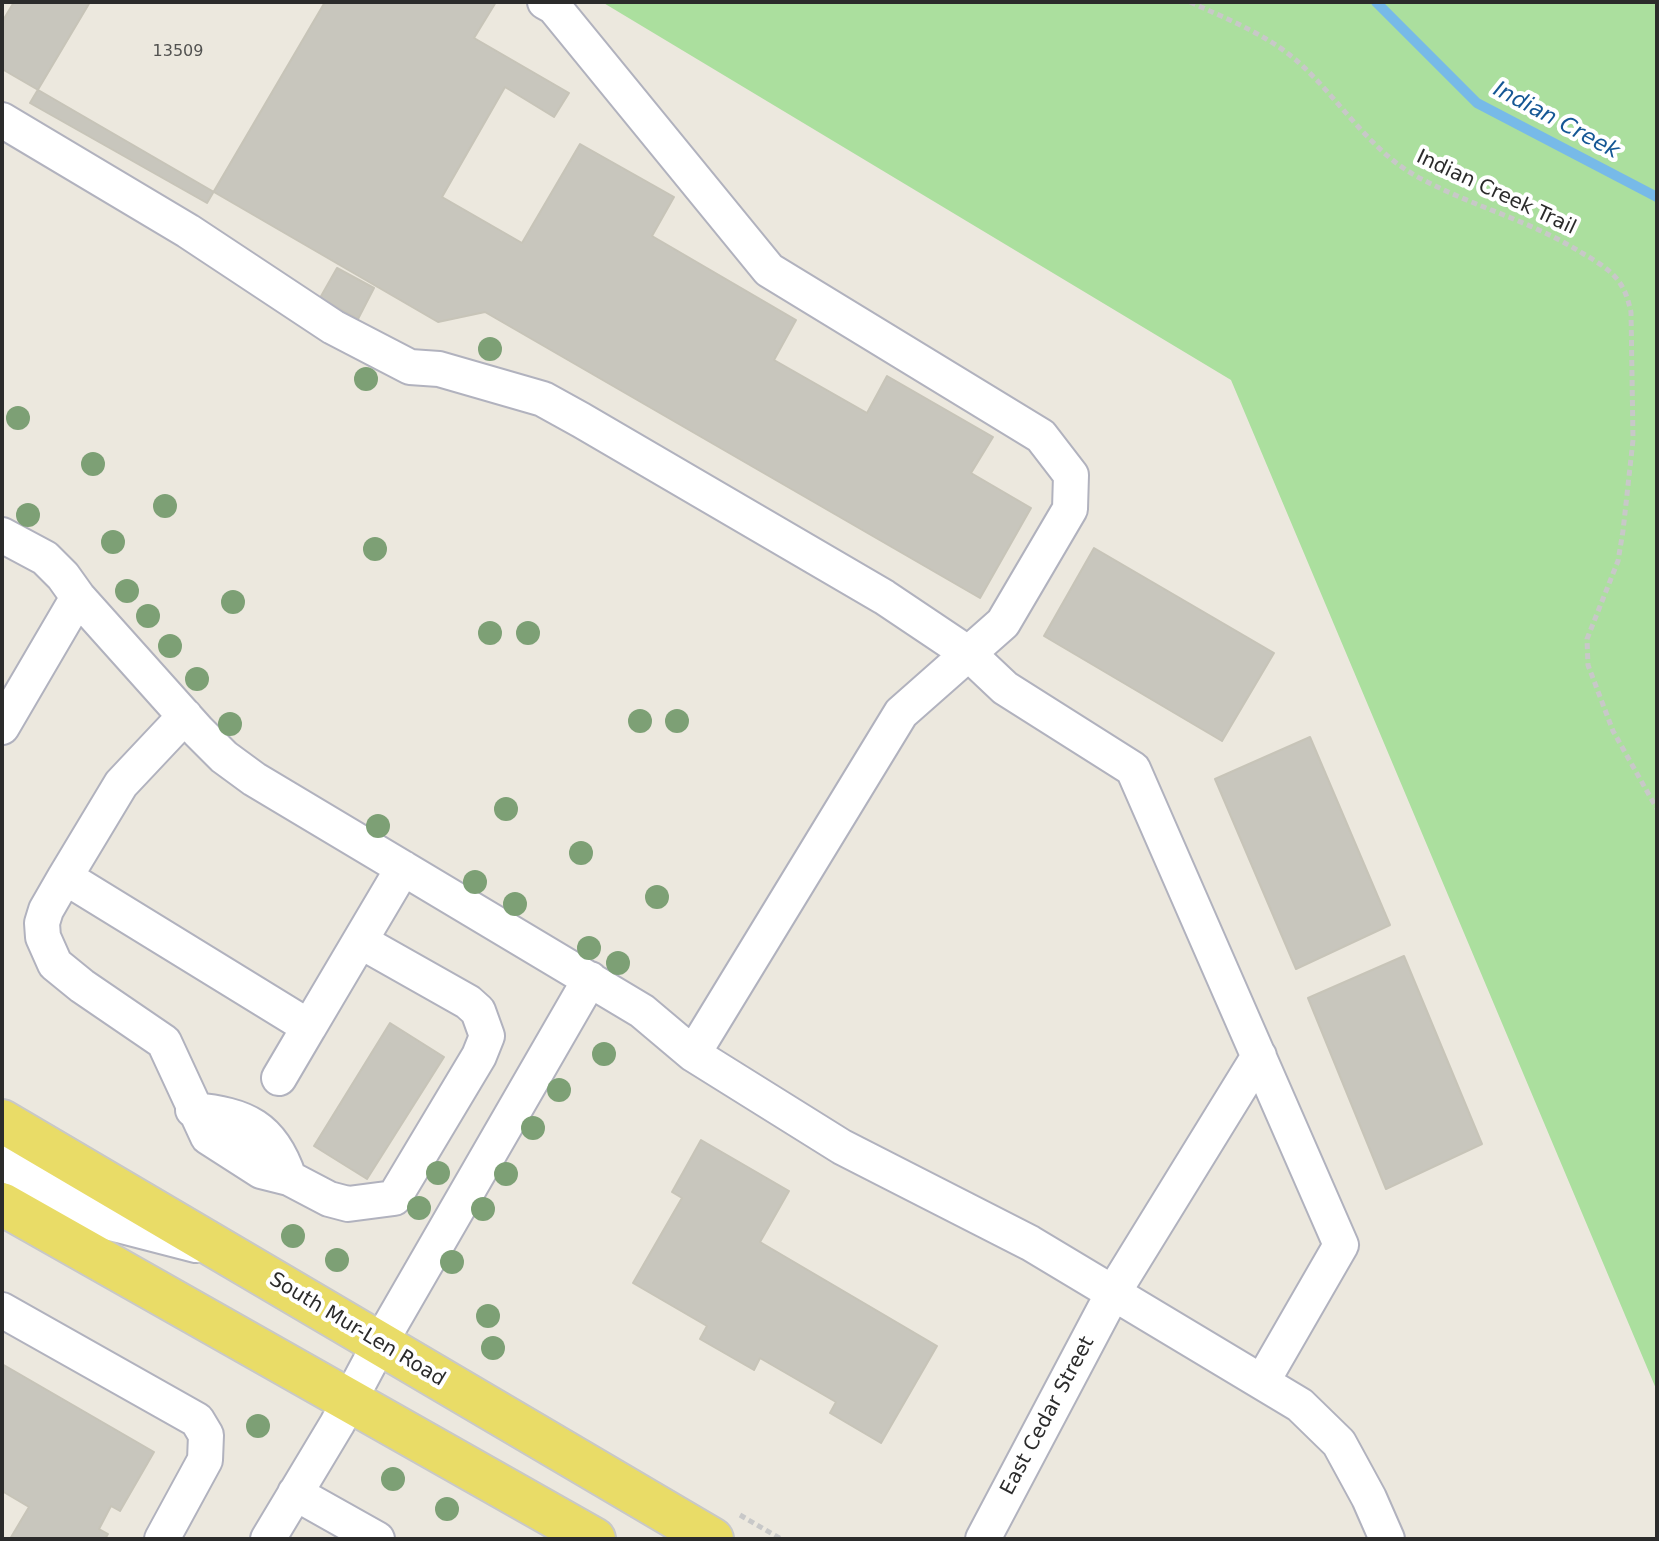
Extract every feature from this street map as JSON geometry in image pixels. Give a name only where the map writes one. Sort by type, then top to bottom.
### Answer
[{"type":"main road","name":"South Mur-Len Road","points":[[2,1121],[712,1539]]},
{"type":"main road","points":[[3,1208],[594,1539]]},
{"type":"street","points":[[545,2],[554,7],[769,270],[1041,436],[1071,475],[1070,509],[1003,623],[901,713],[693,1054]]},
{"type":"street","points":[[2,120],[188,231],[333,327],[410,367],[439,369],[543,399],[884,597],[969,654],[1005,688],[1133,769],[1341,1245],[1262,1382]]},
{"type":"street","points":[[2,535],[45,558],[185,716],[224,757],[254,779],[642,1011],[693,1054],[842,1147],[1030,1243],[1300,1405],[1339,1443],[1387,1539]]},
{"type":"street","points":[[2,727],[78,597]]},
{"type":"street","points":[[185,716],[121,784],[46,910],[42,923],[43,937],[55,964],[164,1042],[208,1137],[261,1171],[289,1178],[329,1199],[348,1204],[394,1198],[479,1056],[487,1036],[478,1011],[468,1002],[360,941]]},
{"type":"street","points":[[279,1078],[403,868]]},
{"type":"street","points":[[65,877],[309,1027]]},
{"type":"street","points":[[268,1539],[590,979]]},
{"type":"street","name":"East Cedar Street","points":[[983,1539],[1113,1293],[1259,1056]]},
{"type":"street","points":[[2,1162],[107,1222],[227,1254]]},
{"type":"street","points":[[2,1310],[197,1420],[206,1435],[205,1460],[162,1539]]},
{"type":"street","points":[[295,1493],[377,1539]]},
{"type":"path","name":"Indian Creek Trail","points":[[1190,2],[1274,43],[1299,63],[1385,153],[1413,174],[1451,194],[1527,223],[1569,245],[1616,277],[1626,292],[1631,312],[1633,440],[1618,561],[1587,639],[1588,665],[1613,731],[1657,809]]},
{"type":"green space","points":[[602,2],[1657,2],[1657,1391],[1231,380]]},
{"type":"building","points":[[14,2],[496,2],[474,38],[569,93],[554,117],[505,87],[442,197],[522,243],[580,144],[674,197],[652,236],[796,320],[774,360],[867,413],[887,376],[993,437],[971,473],[1031,508],[980,598],[485,312],[438,322],[2,69],[2,22]]},
{"type":"building","points":[[90,2],[325,2],[207,203],[30,103]]},
{"type":"building","points":[[337,268],[374,288],[358,319],[320,298]]},
{"type":"building","points":[[1094,548],[1274,653],[1222,741],[1044,636]]},
{"type":"building","points":[[1310,737],[1390,925],[1296,969],[1215,779]]},
{"type":"building","points":[[1404,956],[1482,1144],[1386,1189],[1308,998]]},
{"type":"building","points":[[390,1023],[444,1057],[367,1179],[314,1146]]},
{"type":"building","points":[[701,1140],[789,1191],[760,1242],[937,1346],[881,1443],[830,1413],[836,1402],[760,1358],[754,1370],[700,1339],[707,1326],[633,1283],[682,1198],[672,1192]]},
{"type":"building","points":[[2,1364],[154,1452],[120,1511],[111,1506],[99,1529],[108,1534],[105,1539],[10,1539],[29,1507],[2,1491]]},
{"type":"waterway","name":"Indian Creek","points":[[1376,2],[1477,103],[1657,197]]}]
